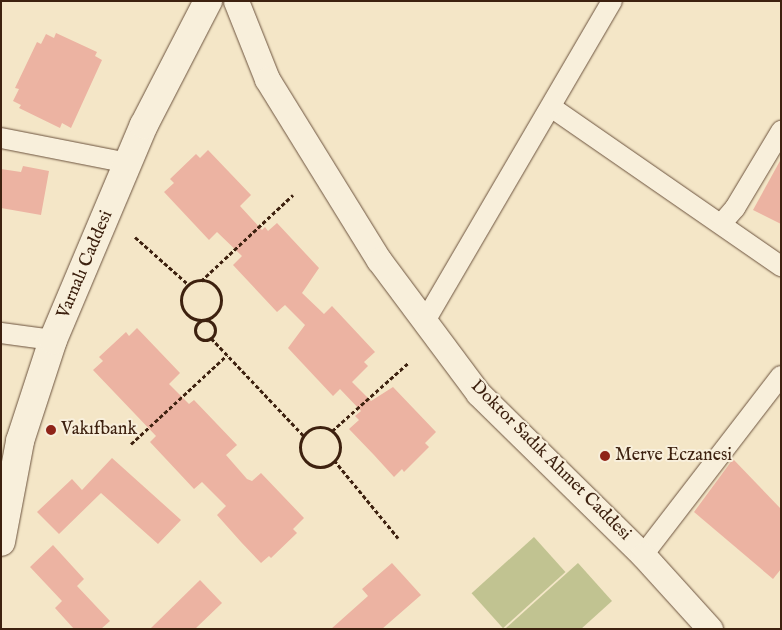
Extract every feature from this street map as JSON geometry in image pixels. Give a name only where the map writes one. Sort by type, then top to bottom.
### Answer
[{"type":"main road","name":"Varnalı Caddesi","points":[[1,542],[20,441],[53,340],[144,125],[208,1]]},
{"type":"street","name":"Doktor Sadık Ahmet Caddesi","points":[[236,1],[267,79],[379,260],[478,393],[643,555],[710,629]]},
{"type":"street","points":[[425,321],[612,1]]},
{"type":"street","points":[[550,107],[722,223],[781,266]]},
{"type":"street","points":[[722,223],[735,208],[781,131]]},
{"type":"street","points":[[1,138],[129,164]]},
{"type":"street","points":[[1,333],[53,340]]},
{"type":"street","points":[[643,555],[781,376]]},
{"type":"path","points":[[211,338],[213,326],[204,320],[192,318],[183,308],[182,295],[189,285],[201,281],[293,195]]},
{"type":"path","points":[[135,237],[189,285]]},
{"type":"path","points":[[201,281],[214,285],[221,298],[216,314],[197,324],[196,334],[202,340],[211,338]]},
{"type":"path","points":[[211,338],[303,435]]},
{"type":"path","points":[[131,444],[227,355]]},
{"type":"path","points":[[332,431],[408,363]]},
{"type":"path","points":[[313,428],[332,431],[339,448],[334,460],[322,466],[304,460],[300,448],[303,435],[313,428]]},
{"type":"path","points":[[334,460],[398,538]]},
{"type":"green space","points":[[534,537],[565,572],[503,628],[472,593]]},
{"type":"green space","points":[[578,563],[612,601],[581,629],[506,628]]},
{"type":"building","points":[[56,33],[97,52],[95,56],[102,60],[71,128],[62,123],[60,128],[19,108],[21,105],[13,101],[19,89],[15,88],[37,42],[41,44],[46,34],[54,38]]},
{"type":"building","points":[[208,150],[251,195],[240,206],[262,230],[265,227],[268,231],[277,223],[319,268],[302,293],[324,314],[332,306],[375,352],[364,362],[368,366],[352,382],[371,401],[393,387],[436,432],[425,443],[429,447],[404,472],[402,469],[394,477],[349,429],[359,420],[355,416],[361,411],[340,389],[333,396],[288,348],[305,325],[285,305],[277,312],[233,265],[242,256],[217,232],[209,240],[164,192],[174,183],[170,179],[196,154],[200,158]]},
{"type":"building","points":[[781,159],[781,224],[753,210]]},
{"type":"building","points":[[23,166],[49,171],[41,215],[1,208],[1,169],[21,172]]},
{"type":"building","points":[[137,328],[180,373],[169,384],[189,404],[194,400],[237,445],[226,455],[247,479],[252,481],[261,473],[304,518],[293,529],[297,533],[271,558],[269,556],[261,563],[241,542],[217,515],[226,506],[202,482],[194,489],[150,442],[156,436],[93,370],[103,361],[99,357],[126,332],[129,336]]},
{"type":"building","points":[[112,458],[181,520],[158,544],[101,493],[59,534],[37,512],[72,479],[82,490]]},
{"type":"building","points":[[733,459],[781,509],[781,569],[773,579],[694,512]]},
{"type":"building","points":[[53,545],[84,579],[77,586],[110,621],[101,629],[74,629],[55,608],[62,601],[30,567]]},
{"type":"building","points":[[392,563],[421,595],[382,629],[331,629],[368,596],[362,589]]},
{"type":"building","points":[[200,580],[222,603],[195,629],[150,629]]},
{"type":"place","name":"Vakıfbank","points":[[51,430]]},
{"type":"place","name":"Merve Eczanesi","points":[[605,456]]}]
